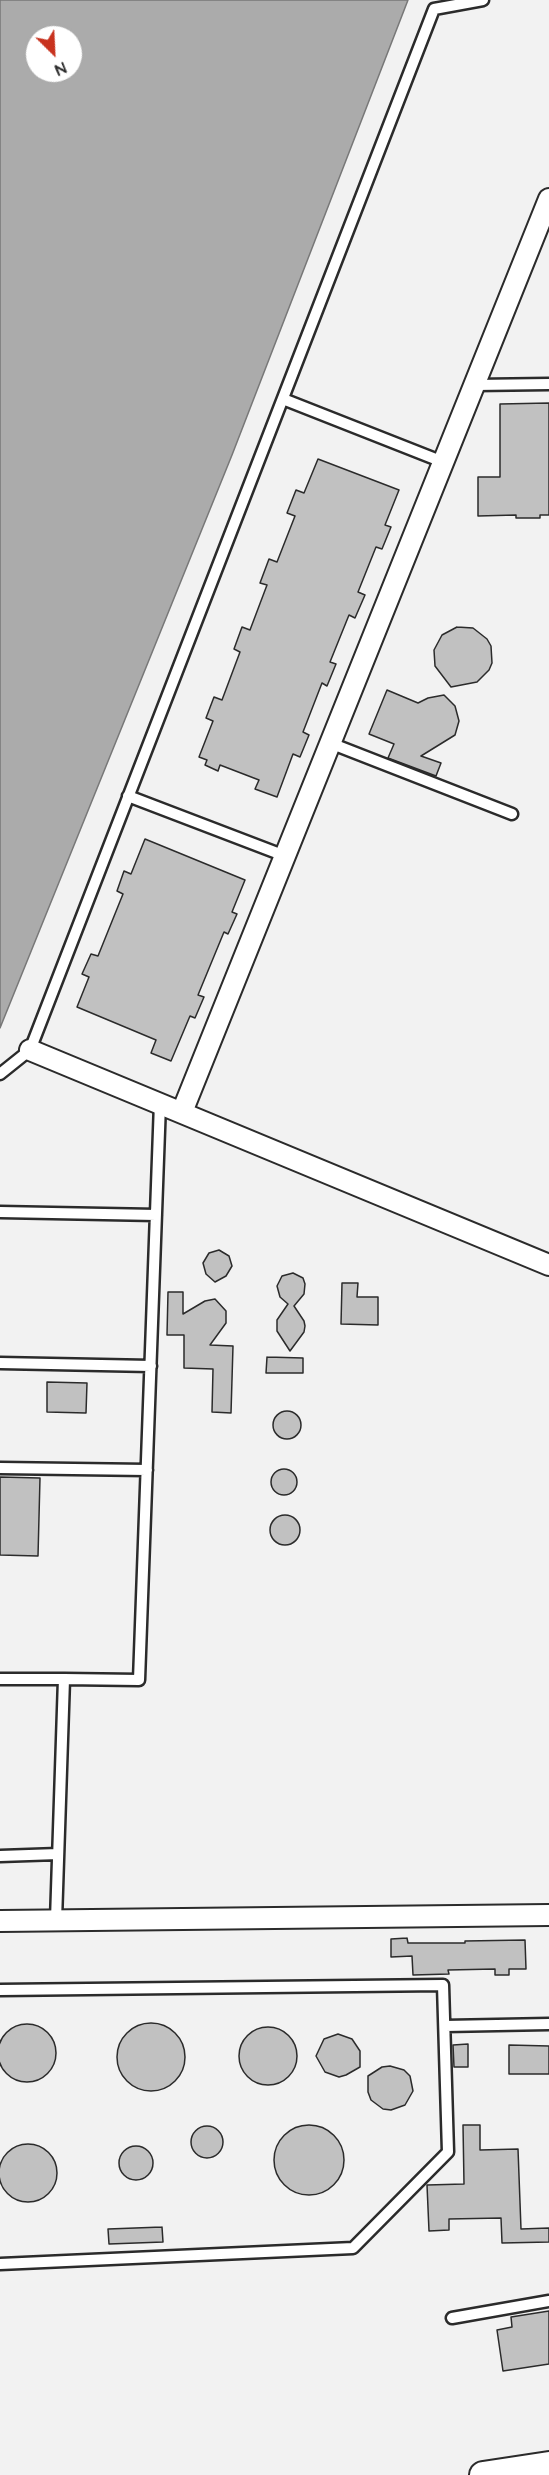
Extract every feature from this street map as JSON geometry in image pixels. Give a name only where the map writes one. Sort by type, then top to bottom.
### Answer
[{"type":"street","points":[[182,1112],[549,199]]},
{"type":"street","points":[[30,1050],[549,1265]]},
{"type":"street","points":[[0,1920],[549,1915]]},
{"type":"street","points":[[483,2475],[549,2466]]},
{"type":"lane","points":[[0,1074],[30,1050],[434,9],[483,0]]},
{"type":"lane","points":[[475,385],[549,384]]},
{"type":"lane","points":[[283,399],[443,462]]},
{"type":"lane","points":[[330,743],[513,814]]},
{"type":"lane","points":[[128,796],[285,856]]},
{"type":"lane","points":[[0,1679],[139,1680],[160,1103]]},
{"type":"lane","points":[[0,1212],[156,1215]]},
{"type":"lane","points":[[0,1363],[151,1366]]},
{"type":"lane","points":[[0,1468],[147,1470]]},
{"type":"lane","points":[[56,1920],[64,1679]]},
{"type":"lane","points":[[0,1856],[58,1854]]},
{"type":"lane","points":[[0,1990],[443,1985],[448,2152],[353,2248],[0,2264]]},
{"type":"lane","points":[[445,2026],[549,2024]]},
{"type":"lane","points":[[452,2318],[549,2301]]},
{"type":"shaded area","points":[[0,0],[408,0],[232,455],[0,1028]]},
{"type":"building","points":[[549,403],[549,515],[540,515],[540,518],[516,518],[516,515],[478,516],[478,477],[500,477],[500,404]]},
{"type":"building","points":[[318,459],[399,490],[385,525],[391,527],[382,549],[376,547],[358,592],[365,595],[355,618],[349,615],[330,662],[336,664],[327,686],[322,683],[303,732],[309,735],[300,757],[293,754],[277,797],[255,789],[259,780],[220,765],[218,771],[205,765],[207,760],[199,757],[213,721],[206,718],[214,697],[222,700],[240,652],[234,649],[242,627],[250,630],[267,585],[260,583],[269,559],[277,562],[295,516],[287,513],[296,490],[304,493]]},
{"type":"building","points":[[457,627],[473,628],[487,639],[491,646],[492,663],[489,670],[477,682],[451,687],[435,666],[434,650],[442,635]]},
{"type":"building","points":[[387,690],[418,703],[428,698],[444,695],[455,706],[459,721],[455,735],[421,756],[441,763],[436,776],[388,758],[394,744],[369,734]]},
{"type":"building","points":[[145,839],[245,880],[232,912],[237,914],[228,934],[224,932],[198,995],[204,997],[195,1018],[190,1016],[171,1061],[151,1053],[156,1040],[77,1007],[89,977],[82,974],[91,954],[98,956],[123,894],[117,891],[124,871],[131,874]]},
{"type":"building","points":[[219,1250],[229,1256],[232,1266],[226,1276],[215,1282],[206,1274],[203,1263],[209,1253]]},
{"type":"building","points":[[293,1273],[303,1278],[305,1284],[304,1294],[294,1306],[305,1326],[304,1332],[290,1351],[277,1331],[277,1320],[288,1304],[280,1297],[277,1286],[282,1276]]},
{"type":"building","points":[[342,1283],[358,1283],[357,1297],[378,1297],[378,1325],[341,1324]]},
{"type":"building","points":[[168,1292],[183,1292],[183,1314],[205,1301],[215,1299],[226,1311],[226,1323],[210,1345],[233,1346],[231,1413],[212,1412],[213,1369],[184,1368],[184,1335],[167,1335]]},
{"type":"building","points":[[267,1357],[303,1358],[303,1373],[266,1373]]},
{"type":"building","points":[[47,1382],[87,1383],[86,1413],[47,1412]]},
{"type":"building","points":[[287,1411],[297,1415],[301,1425],[297,1435],[287,1439],[277,1435],[273,1425],[277,1415]]},
{"type":"building","points":[[284,1469],[293,1473],[297,1482],[293,1491],[284,1495],[275,1491],[271,1482],[275,1473]]},
{"type":"building","points":[[0,1477],[40,1478],[38,1556],[0,1555]]},
{"type":"building","points":[[285,1515],[291,1516],[299,1524],[299,1536],[291,1544],[285,1545],[279,1544],[271,1536],[270,1530],[271,1524],[279,1516]]},
{"type":"building","points":[[407,1938],[408,1943],[525,1940],[526,1969],[509,1969],[509,1975],[495,1975],[495,1969],[448,1970],[449,1974],[413,1975],[412,1956],[391,1957],[391,1939]]},
{"type":"building","points":[[151,2023],[164,2026],[175,2033],[182,2044],[185,2057],[182,2070],[175,2081],[164,2088],[151,2091],[138,2088],[127,2081],[120,2070],[117,2057],[120,2044],[127,2033],[138,2026]]},
{"type":"building","points":[[21,2024],[33,2024],[48,2032],[56,2047],[56,2059],[48,2074],[33,2082],[21,2082],[6,2074],[-2,2059],[-2,2047],[6,2032]]},
{"type":"building","points":[[262,2027],[274,2027],[289,2035],[297,2050],[297,2062],[289,2077],[274,2085],[262,2085],[247,2077],[239,2062],[239,2050],[247,2035]]},
{"type":"building","points":[[338,2034],[352,2039],[360,2051],[360,2067],[339,2077],[325,2072],[316,2056],[324,2039]]},
{"type":"building","points":[[468,2044],[468,2067],[454,2067],[453,2045]]},
{"type":"building","points":[[509,2045],[549,2046],[549,2074],[509,2074]]},
{"type":"building","points":[[390,2066],[404,2070],[410,2076],[413,2091],[405,2105],[391,2110],[383,2109],[371,2100],[368,2092],[368,2076],[382,2067]]},
{"type":"building","points":[[309,2125],[322,2128],[334,2135],[341,2147],[344,2160],[341,2173],[334,2185],[322,2192],[309,2195],[296,2192],[284,2185],[277,2173],[274,2160],[277,2147],[284,2135],[296,2128]]},
{"type":"building","points":[[463,2125],[480,2125],[480,2150],[518,2149],[521,2229],[549,2228],[549,2242],[502,2243],[501,2218],[449,2219],[449,2230],[429,2231],[427,2185],[464,2184]]},
{"type":"building","points":[[207,2126],[218,2131],[223,2142],[218,2153],[207,2158],[196,2153],[191,2142],[196,2131]]},
{"type":"building","points":[[22,2144],[34,2144],[44,2148],[53,2157],[57,2179],[49,2194],[34,2202],[22,2202],[12,2198],[3,2189],[-1,2179],[-1,2167],[3,2157],[12,2148]]},
{"type":"building","points":[[136,2146],[148,2151],[153,2163],[148,2175],[136,2180],[124,2175],[119,2163],[124,2151]]},
{"type":"building","points":[[162,2227],[163,2242],[109,2244],[108,2229]]},
{"type":"building","points":[[549,2311],[549,2364],[503,2371],[497,2330],[512,2327],[511,2317]]}]
